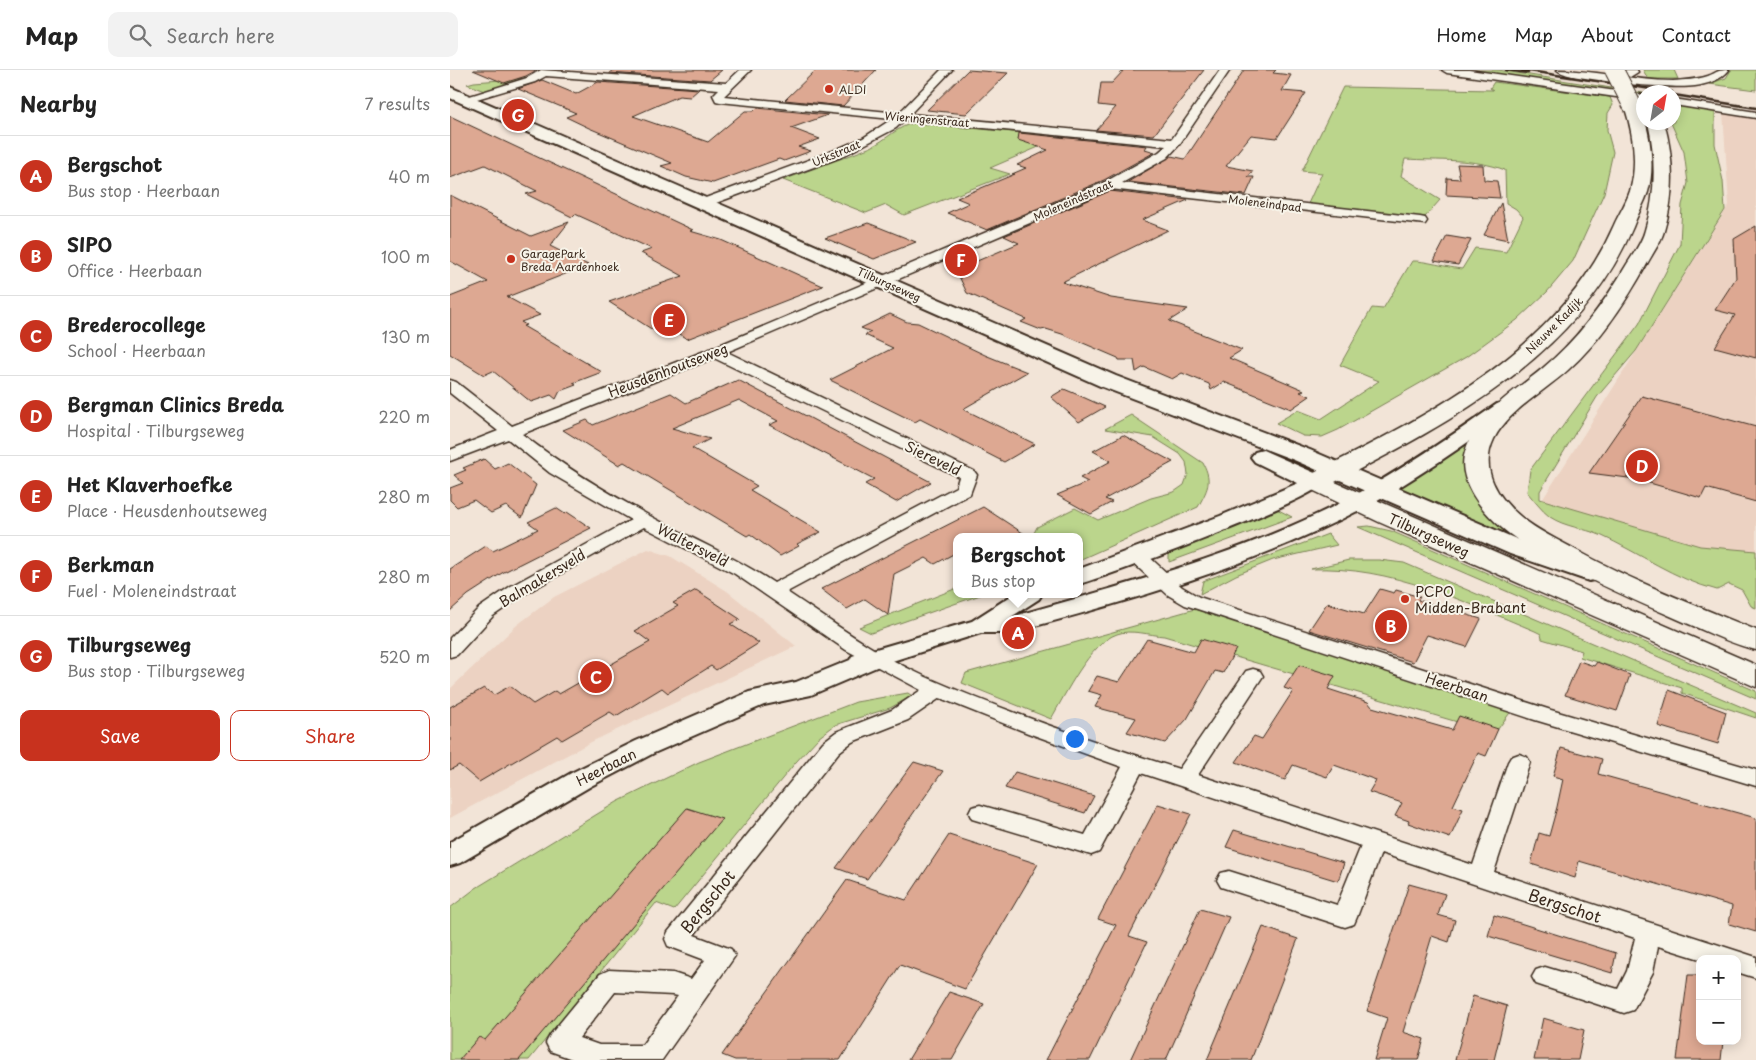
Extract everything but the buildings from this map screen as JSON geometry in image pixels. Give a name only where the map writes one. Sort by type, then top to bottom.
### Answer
[{"type":"main road","name":"Nieuwe Kadijk","points":[[1614,70],[1636,95]]},
{"type":"main road","name":"Nieuwe Kadijk","points":[[1630,71],[1636,88]]},
{"type":"main road","name":"Tilburgseweg","points":[[458,95],[1108,381],[1338,470],[1369,495],[1390,518],[1756,677]]},
{"type":"main road","name":"Nieuwe Kadijk","points":[[1315,482],[1475,393],[1530,350],[1578,304],[1607,260],[1639,190],[1642,146],[1640,130]]},
{"type":"main road","points":[[1515,401],[1552,373],[1588,337],[1618,296],[1654,232],[1663,196],[1662,148],[1658,130]]},
{"type":"main road","name":"Tilburgseweg","points":[[1108,381],[1144,402],[1315,482],[1369,495],[1609,579],[1756,641]]},
{"type":"main road","name":"Tilburgseweg","points":[[1515,401],[1486,433],[1477,453],[1476,468],[1481,485],[1491,502],[1511,522],[1533,538],[1609,579]]},
{"type":"street","points":[[458,95],[531,80],[547,71],[729,86],[746,70]]},
{"type":"street","name":"Urkstraat","points":[[705,203],[837,154],[892,126],[947,70]]},
{"type":"street","name":"Moleneindstraat","points":[[884,282],[1109,185],[1163,155],[1175,143],[1225,70]]},
{"type":"street","points":[[1447,70],[1636,98]]},
{"type":"street","points":[[1562,70],[1630,81],[1672,84],[1711,79],[1721,75],[1724,70]]},
{"type":"street","name":"Wieringenstraat","points":[[729,86],[718,95],[720,99],[1175,143]]},
{"type":"street","points":[[1681,103],[1756,115]]},
{"type":"street","name":"Moleneindpad","points":[[1109,185],[1420,221]]},
{"type":"street","name":"Heusdenhoutseweg","points":[[450,456],[715,352],[884,282]]},
{"type":"street","name":"Siereveld","points":[[715,352],[968,475],[964,490],[772,592]]},
{"type":"street","points":[[450,385],[510,432]]},
{"type":"street","points":[[1369,495],[1444,450],[1515,401]]},
{"type":"street","name":"Waltersveld","points":[[510,432],[556,469],[644,520],[742,570],[772,592],[876,659]]},
{"type":"street","points":[[1083,576],[1138,557],[1238,517],[1315,482]]},
{"type":"street","name":"Heerbaan","points":[[450,855],[574,783],[645,747],[724,712],[769,695],[802,690],[876,659],[980,626],[1009,624],[1164,581],[1304,528],[1369,495]]},
{"type":"street","name":"Balmakersveld","points":[[450,650],[486,612],[518,590],[644,520]]},
{"type":"street","name":"Heerbaan","points":[[1138,557],[1164,581],[1192,601],[1543,715],[1756,778]]},
{"type":"street","name":"Heerbaan","points":[[980,626],[1025,598]]},
{"type":"street","name":"Bergschot","points":[[876,659],[918,680],[1036,728],[1184,779],[1717,955]]},
{"type":"street","points":[[1184,779],[1253,676]]},
{"type":"street","name":"Bergschot","points":[[696,992],[673,984],[609,981],[559,1043],[599,1057],[649,1056],[696,992],[722,956],[677,939],[813,768],[837,741],[900,715],[938,688]]},
{"type":"street","points":[[1481,877],[1519,762]]},
{"type":"street","points":[[980,813],[1091,846],[1136,763]]},
{"type":"street","points":[[1229,880],[1345,917],[1374,842]]},
{"type":"street","points":[[1545,978],[1624,1002],[1640,972],[1649,932]]},
{"type":"street","points":[[1741,962],[1756,968]]},
{"type":"shaded area","points":[[1723,112],[1756,117],[1756,589],[1541,502],[1729,205]]},
{"type":"shaded area","points":[[648,549],[670,556],[727,591],[796,646],[595,740],[450,818],[450,689],[517,625],[554,597]]},
{"type":"green space","points":[[1474,70],[1498,70],[1636,92],[1636,95]]},
{"type":"green space","points":[[1643,70],[1674,70],[1678,79],[1648,79]]},
{"type":"green space","points":[[1731,70],[1756,70],[1756,90],[1709,84],[1726,78]]},
{"type":"green space","points":[[526,78],[484,91],[467,84],[474,82]]},
{"type":"green space","points":[[1494,82],[1610,97],[1613,105],[1608,113],[1607,130],[1613,152],[1604,193],[1573,261],[1547,292],[1517,320],[1466,357],[1338,430],[1322,437],[1303,436],[1276,423],[1298,410],[1321,419],[1379,381],[1340,365],[1372,308],[1383,309],[1412,261],[1462,269],[1475,248],[1506,252],[1523,217],[1516,209],[1506,203],[1505,170],[1493,166],[1456,161],[1405,159],[1401,176],[1440,200],[1425,217],[1413,218],[1307,206],[1322,173],[1302,171],[1343,87],[1493,90],[1490,88]]},
{"type":"green space","points":[[1681,106],[1715,112],[1715,144],[1723,181],[1725,210],[1636,351],[1597,397],[1540,491],[1540,499],[1700,546],[1756,551],[1756,608],[1751,606],[1742,590],[1729,584],[1717,590],[1701,585],[1672,573],[1600,535],[1550,517],[1527,492],[1530,470],[1639,324],[1680,244],[1682,205],[1688,183],[1684,152],[1674,130],[1681,130]]},
{"type":"green space","points":[[915,123],[1046,135],[1041,146],[990,168],[1010,174],[904,215],[886,205],[866,213],[783,180],[871,147],[903,127]]},
{"type":"green space","points":[[1131,415],[1203,463],[1208,476],[1208,486],[1198,507],[1083,558],[1083,533],[1034,533],[1037,527],[1075,508],[1098,520],[1151,498],[1174,492],[1184,485],[1188,474],[1186,462],[1180,454],[1153,437],[1105,429]]},
{"type":"green space","points":[[1464,444],[1467,446],[1464,465],[1511,534],[1509,536],[1398,490],[1397,486]]},
{"type":"green space","points":[[1273,507],[1292,517],[1169,562],[1169,553],[1176,546]]},
{"type":"green space","points":[[1369,526],[1391,531],[1756,691],[1756,699],[1358,527]]},
{"type":"green space","points":[[1328,534],[1337,545],[1273,560],[1236,575],[1200,594],[1203,581]]},
{"type":"green space","points":[[1349,560],[1379,560],[1404,563],[1756,713],[1756,718],[1682,693],[1682,688],[1580,657],[1582,651],[1542,639],[1541,634],[1535,631],[1453,597],[1398,579],[1370,573],[1311,569]]},
{"type":"green space","points":[[953,590],[953,598],[972,598],[871,633],[859,627]]},
{"type":"green space","points":[[1195,609],[1512,710],[1495,733],[1164,636],[1134,632],[1117,634],[1107,639],[1097,648],[1079,671],[1051,719],[962,683],[966,673]]},
{"type":"green space","points":[[908,693],[912,696],[890,708],[835,725],[818,738],[674,910],[656,903],[529,1060],[450,1060],[450,908],[476,888],[617,802],[699,762],[856,702]]},
{"type":"railway","points":[[1506,70],[1528,73]]},
{"type":"railway","points":[[1522,70],[1636,87]]},
{"type":"railway","points":[[1681,96],[1756,108]]},
{"type":"place","name":"ALDI","points":[[829,89]]},
{"type":"place","name":"Tilburgseweg","points":[[518,115]]},
{"type":"place","name":"GaragePark Breda Aardenhoek","points":[[511,259]]},
{"type":"place","name":"Berkman","points":[[961,260]]},
{"type":"place","name":"Het Klaverhoefke","points":[[669,320]]},
{"type":"place","name":"Bergman Clinics Breda","points":[[1642,466]]},
{"type":"place","name":"PCPO Midden-Brabant","points":[[1405,599]]},
{"type":"place","name":"SIPO","points":[[1391,626]]},
{"type":"place","name":"Bergschot","points":[[1018,633]]},
{"type":"place","name":"Brederocollege","points":[[596,677]]}]
